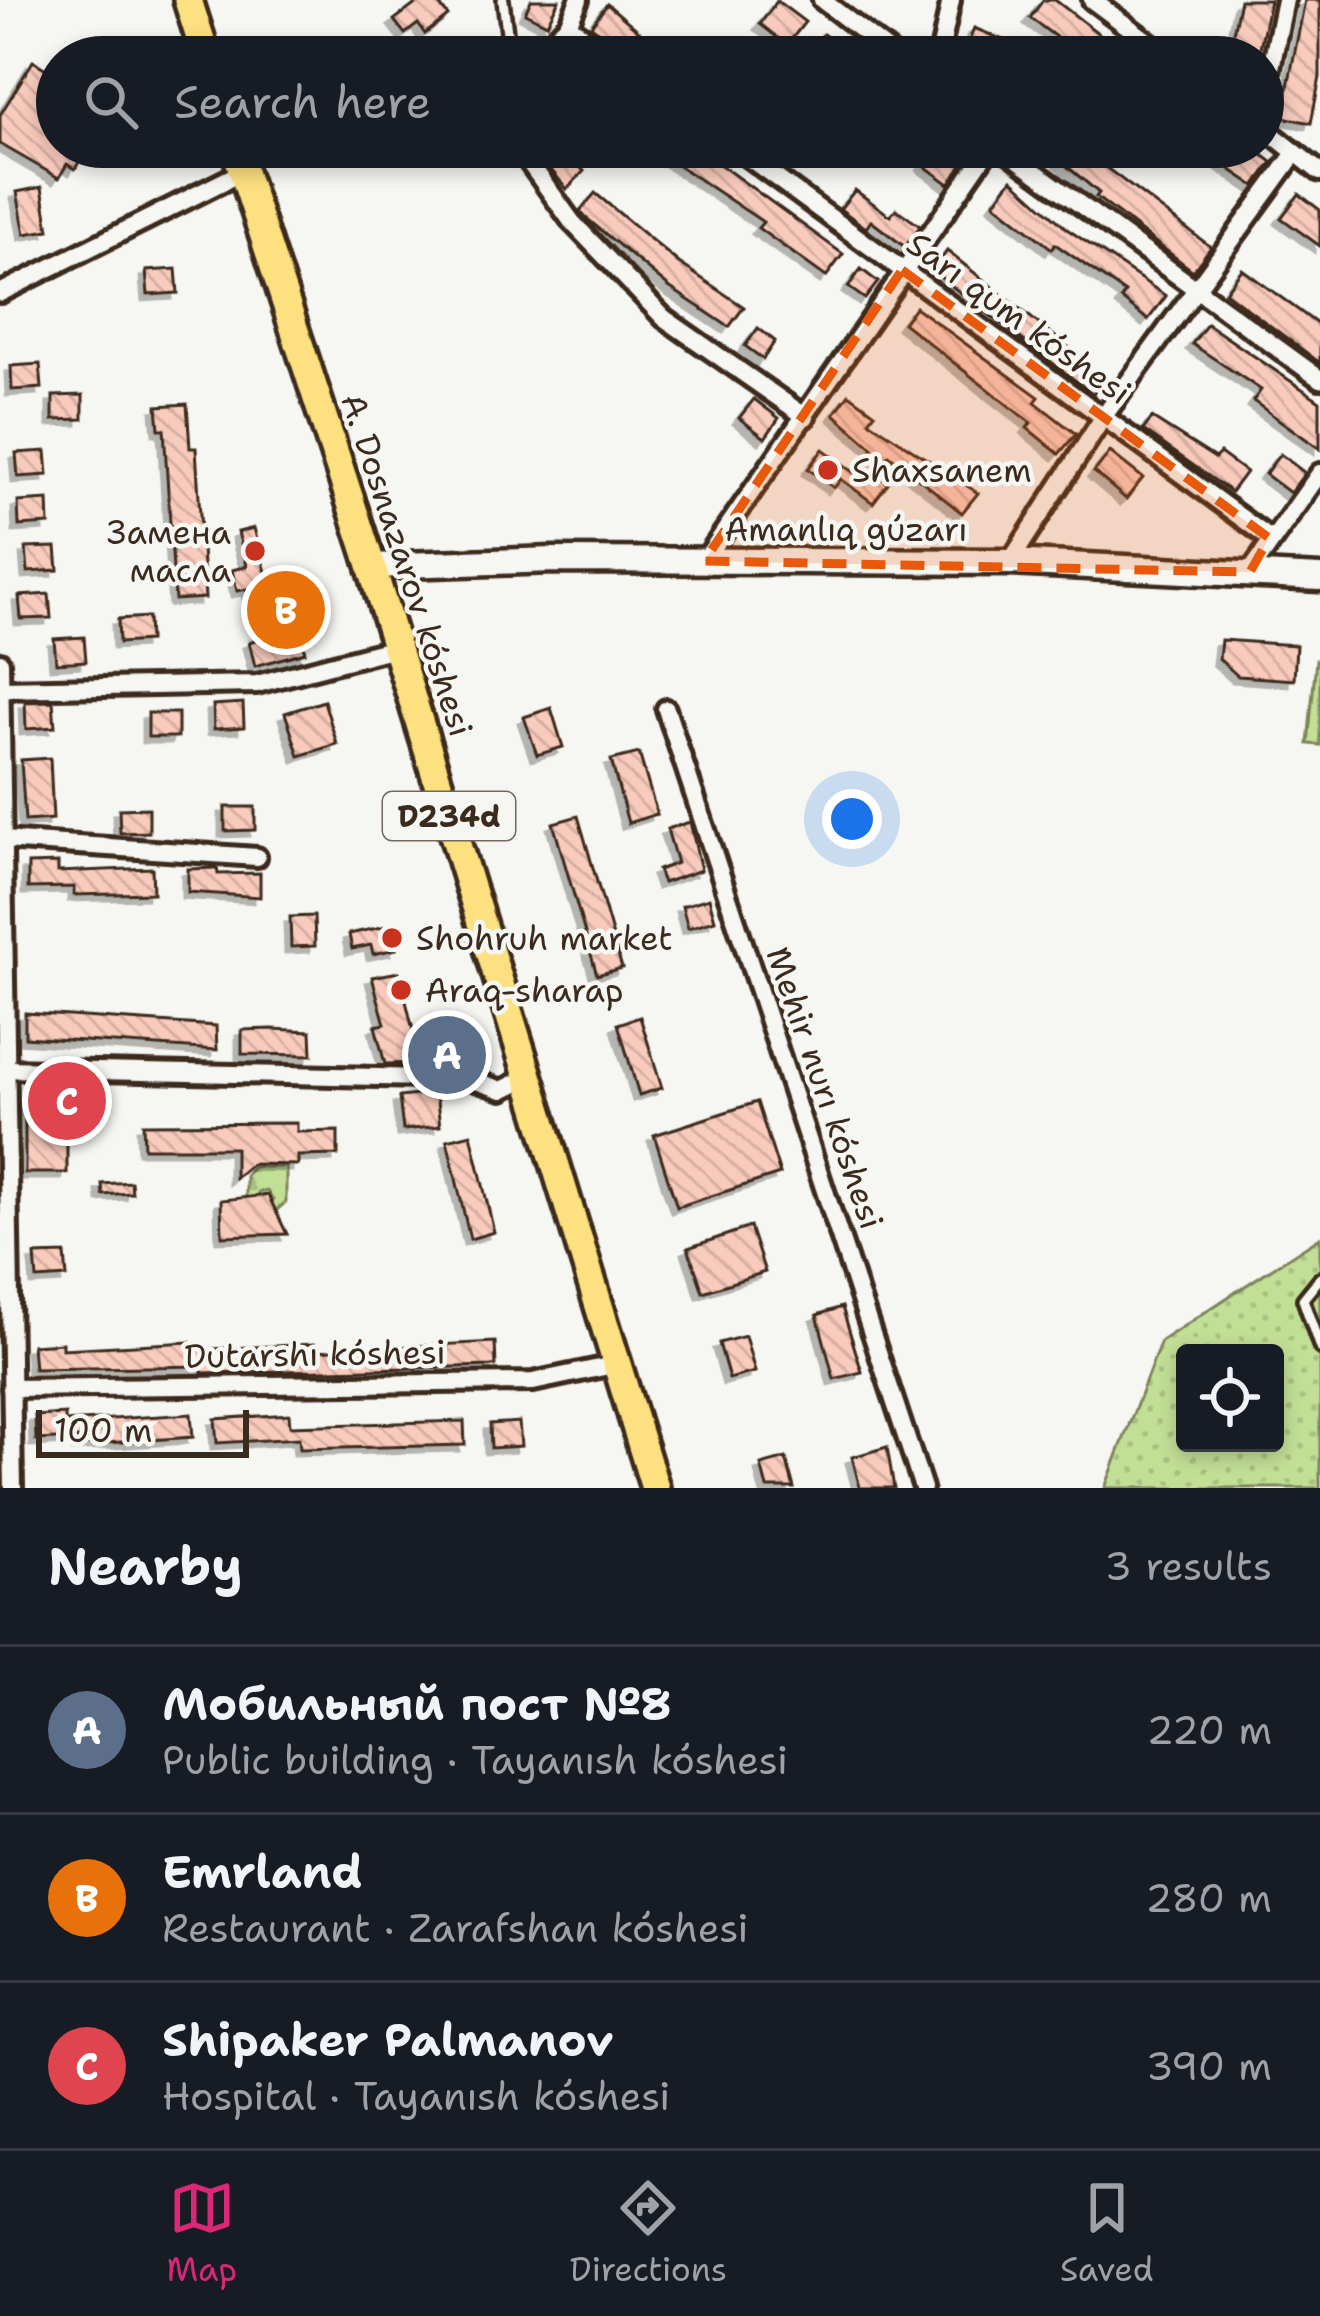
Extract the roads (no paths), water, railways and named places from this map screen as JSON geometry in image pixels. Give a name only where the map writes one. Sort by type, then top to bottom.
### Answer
[{"type":"main road","points":[[188,0],[199,36]]},
{"type":"main road","name":"A. Dosnazarov kóshesi","points":[[241,168],[371,566],[655,1488]]},
{"type":"street","points":[[556,36],[568,25],[579,0]]},
{"type":"street","points":[[822,0],[869,36]]},
{"type":"street","points":[[943,36],[951,0]]},
{"type":"street","points":[[1092,0],[1140,36]]},
{"type":"street","points":[[1120,21],[1124,0]]},
{"type":"street","points":[[1278,36],[1286,0]]},
{"type":"street","points":[[568,25],[583,36]]},
{"type":"street","points":[[1284,144],[1320,172]]},
{"type":"street","points":[[1010,562],[1104,416],[1295,153]]},
{"type":"street","points":[[0,293],[222,168]]},
{"type":"street","points":[[533,168],[572,222],[664,318],[806,417]]},
{"type":"street","name":"Sarı qum kóshesi","points":[[763,168],[1269,538]]},
{"type":"street","points":[[704,561],[975,168]]},
{"type":"street","points":[[1031,168],[1320,379]]},
{"type":"street","points":[[1250,572],[1269,538],[1320,473]]},
{"type":"street","name":"Amanlıq gúzarı","points":[[371,566],[1010,562],[1320,578]]},
{"type":"street","points":[[1,688],[256,684],[395,648]]},
{"type":"street","points":[[0,662],[14,1488]]},
{"type":"street","name":"Mehir nurı kóshesi","points":[[666,709],[923,1488]]},
{"type":"street","points":[[3,840],[257,857]]},
{"type":"street","points":[[4,1069],[470,1079],[502,1090],[530,1076]]},
{"type":"street","name":"Dutarshı kóshesi","points":[[10,1388],[533,1382],[618,1364]]},
{"type":"lane","points":[[503,0],[507,36]]},
{"type":"lane","points":[[1320,1278],[1303,1299],[1320,1348]]},
{"type":"place","name":"Shaxsanem","points":[[828,470]]},
{"type":"place","name":"Замена масла","points":[[255,551]]},
{"type":"place","name":"Emrland","points":[[286,610]]},
{"type":"place","name":"Shohruh market","points":[[392,938]]},
{"type":"place","name":"Araq-sharap","points":[[401,990]]},
{"type":"place","name":"Мобильный пост №8","points":[[447,1055]]},
{"type":"place","name":"Shipaker Palmanov","points":[[67,1101]]}]
